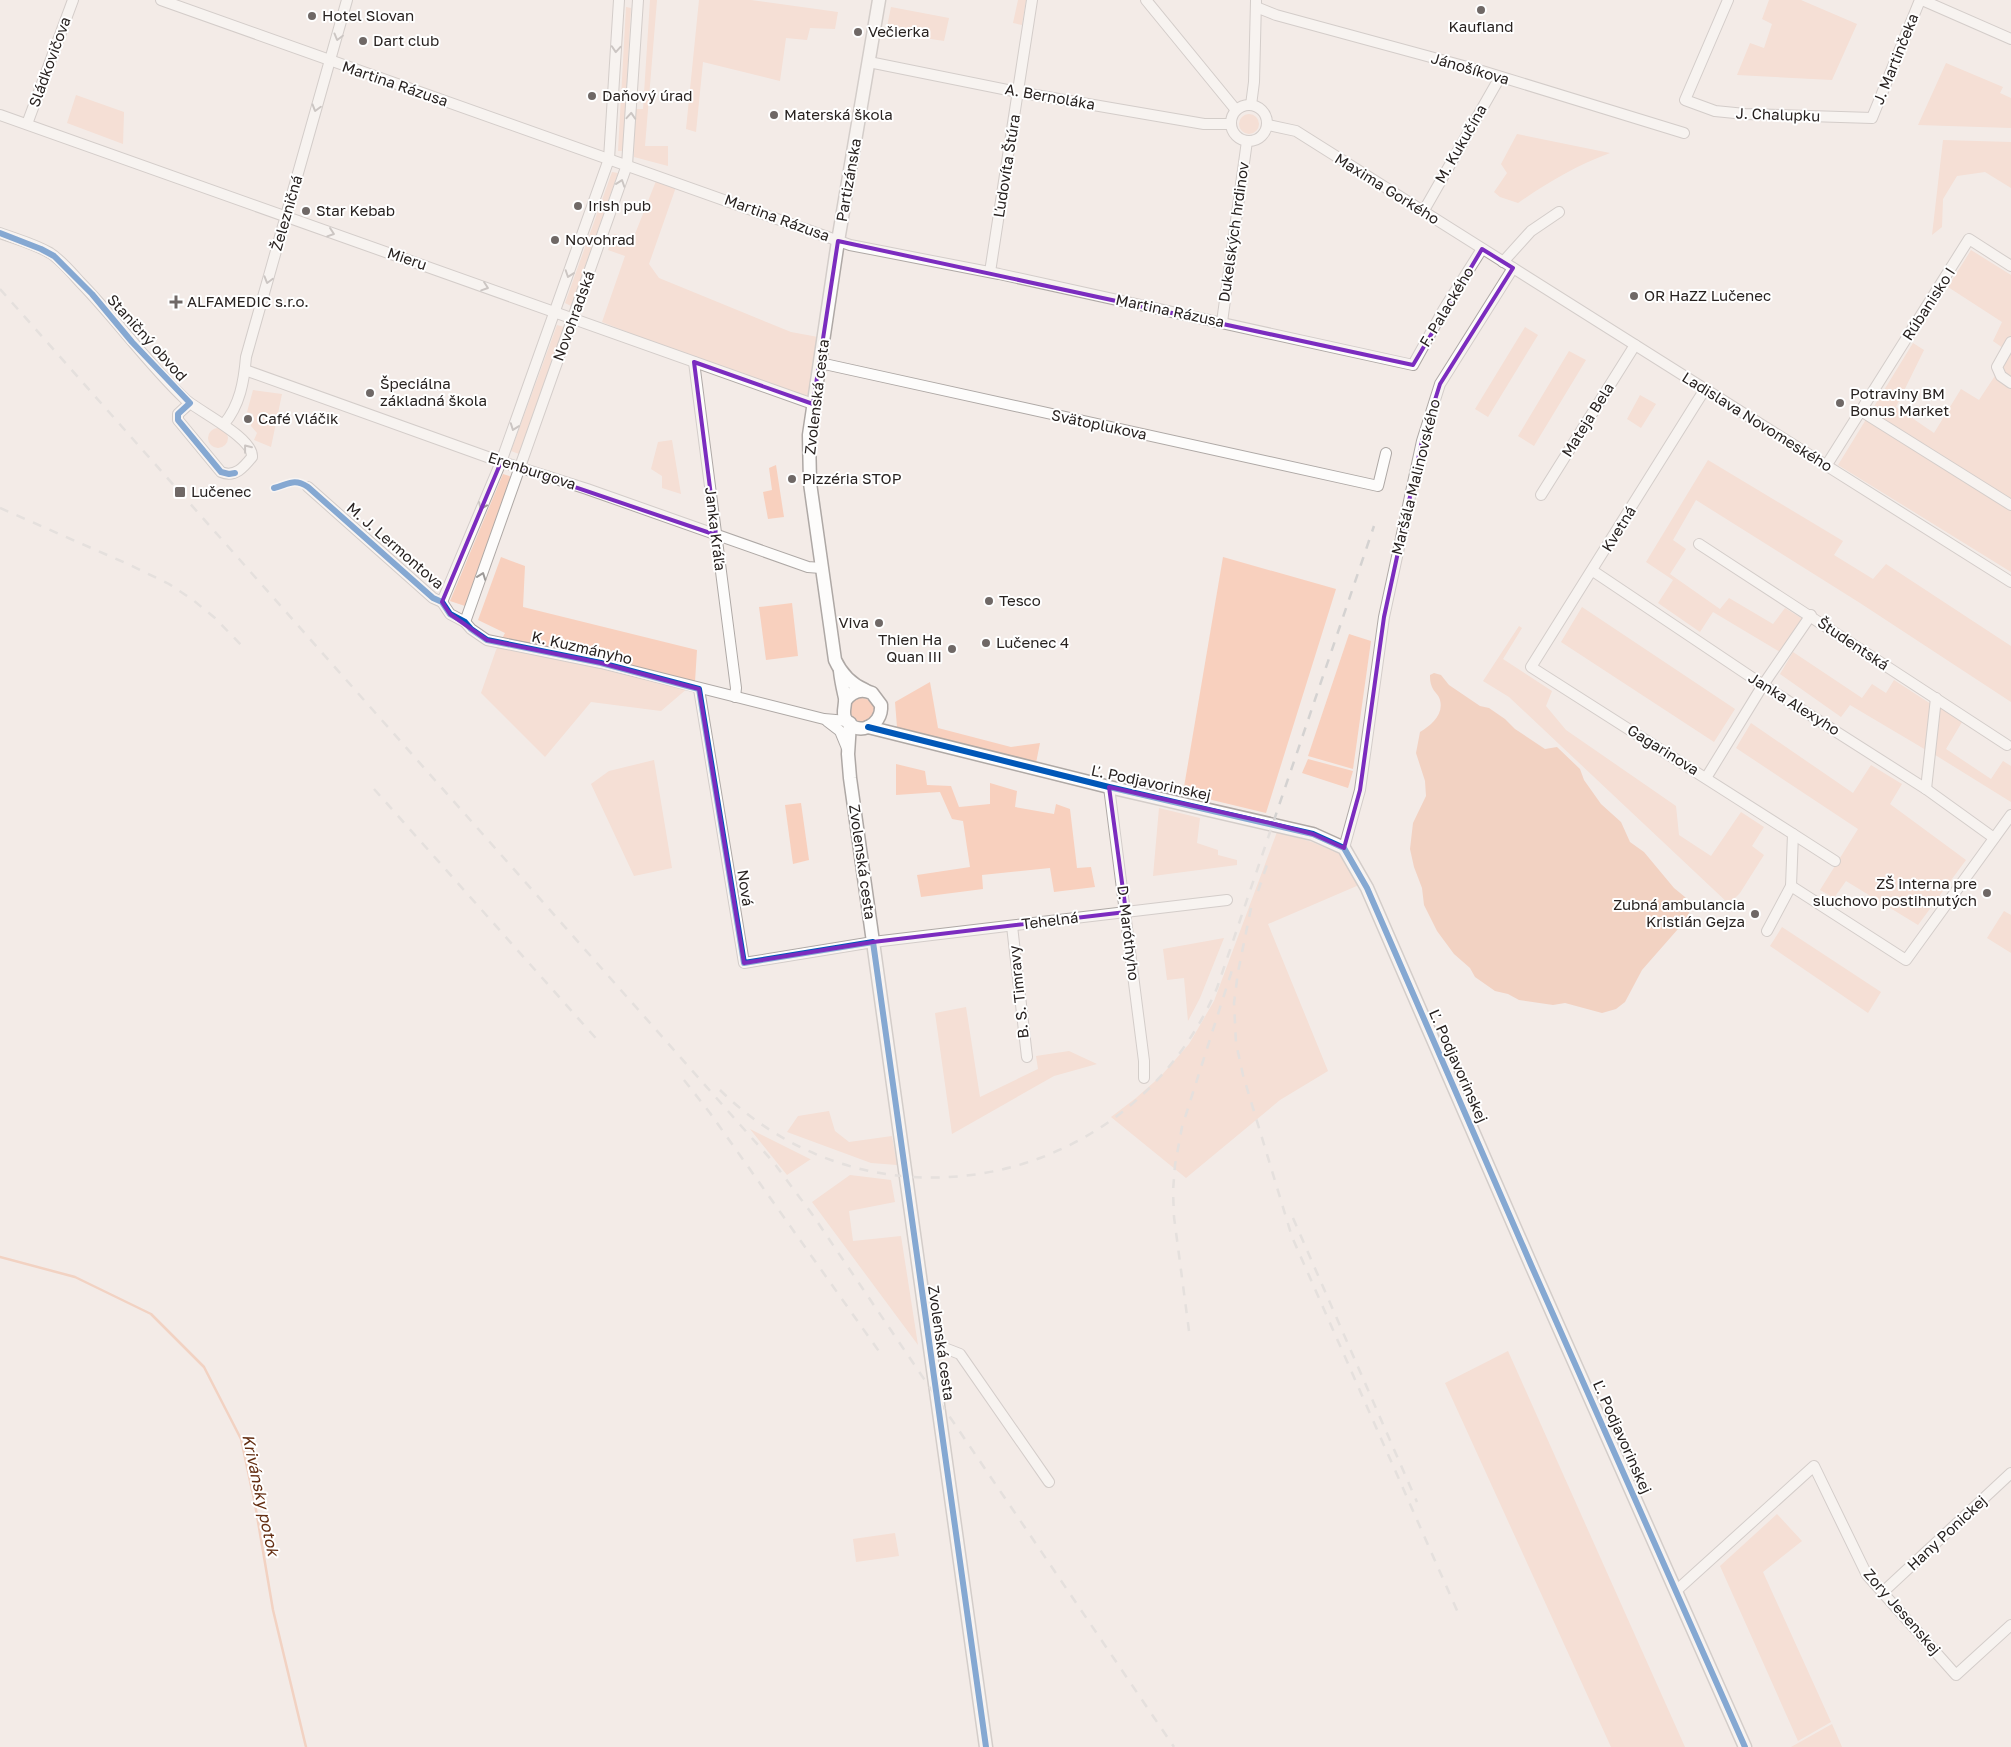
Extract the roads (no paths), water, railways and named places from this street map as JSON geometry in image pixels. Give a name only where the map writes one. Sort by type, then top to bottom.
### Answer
[{"type":"street","name":"Sládkovičova","points":[[27,124],[73,0]]},
{"type":"street","name":"Martina Rázusa","points":[[161,0],[850,245],[990,272],[1413,365]]},
{"type":"street","name":"Železničná","points":[[224,424],[236,406],[245,370],[246,357],[347,0]]},
{"type":"street","name":"Novohradská","points":[[442,602],[501,462],[608,159],[619,0]]},
{"type":"street","name":"Novohradská","points":[[465,622],[628,165],[638,0]]},
{"type":"street","name":"Partizánska","points":[[838,241],[879,0]]},
{"type":"street","name":"Ľudovíta Štúra","points":[[990,272],[1032,0]]},
{"type":"street","points":[[1146,0],[1236,110]]},
{"type":"street","name":"J. Chalupku","points":[[1728,0],[1685,100],[1715,112],[1872,118]]},
{"type":"street","points":[[1921,0],[2011,39]]},
{"type":"street","name":"J. Martinčeka","points":[[1872,118],[1921,0]]},
{"type":"street","points":[[1251,105],[1254,82],[1256,3]]},
{"type":"street","name":"Jánošíkova","points":[[1256,3],[1276,15],[1597,105],[1684,133]]},
{"type":"street","name":"A. Bernoláka","points":[[869,62],[1018,92],[1204,124],[1231,124]]},
{"type":"street","name":"M. Kukučína","points":[[1423,212],[1500,77]]},
{"type":"street","points":[[1251,105],[1258,107],[1264,112],[1268,126],[1260,138],[1247,141],[1236,135],[1231,124],[1236,110],[1243,106],[1251,105]]},
{"type":"street","name":"Mieru","points":[[0,114],[813,404]]},
{"type":"street","name":"Maxima Gorkého","points":[[1268,126],[1296,131],[1503,262]]},
{"type":"street","name":"Dukelských hrdinov","points":[[1222,322],[1247,141]]},
{"type":"street","points":[[1503,262],[1531,231],[1559,212]]},
{"type":"street","name":"Staničný obvod","points":[[0,233],[41,248],[54,256],[92,294],[132,342],[190,403],[224,424],[252,452],[250,460],[238,471],[232,474],[221,472],[178,420],[178,414],[190,403]]},
{"type":"street","name":"Rúbanisko I","points":[[1826,466],[1969,239],[2011,266]]},
{"type":"street","name":"Zvolenská cesta","points":[[838,241],[813,404],[808,456],[821,568],[835,660],[840,671],[844,704],[849,722],[850,778],[986,1747]]},
{"type":"street","name":"F. Palackého","points":[[1413,365],[1444,310],[1482,250]]},
{"type":"street","name":"Ladislava Novomeského","points":[[1503,262],[2011,582]]},
{"type":"street","name":"Maršála Malinovského","points":[[1344,848],[1360,790],[1384,617],[1418,457],[1434,398],[1448,371],[1513,268]]},
{"type":"street","points":[[2011,342],[1997,367],[2001,376],[2011,383]]},
{"type":"street","name":"Mateja Bela","points":[[1542,495],[1635,345]]},
{"type":"street","name":"Janka Kráľa","points":[[694,362],[736,688],[734,697]]},
{"type":"street","name":"Svätoplukova","points":[[820,363],[1378,486],[1386,453]]},
{"type":"street","name":"Erenburgova","points":[[245,370],[501,462],[587,489],[808,567],[821,568]]},
{"type":"street","name":"Kvetná","points":[[1532,667],[1705,389]]},
{"type":"street","points":[[1861,411],[2011,505]]},
{"type":"street","name":"M. J. Lermontova","points":[[308,487],[433,598],[442,602],[450,614],[465,622]]},
{"type":"street","name":"Študentská","points":[[1699,544],[2007,745]]},
{"type":"street","name":"Janka Alexyho","points":[[1593,571],[1763,685],[1926,789],[1994,838]]},
{"type":"street","points":[[1706,778],[1763,685],[1810,615]]},
{"type":"street","name":"K. Kuzmányho","points":[[465,622],[471,629],[487,640],[601,663],[824,719],[849,722]]},
{"type":"street","name":"Gagarinova","points":[[1532,667],[1835,861]]},
{"type":"street","points":[[840,671],[858,687],[872,693],[879,700],[880,715],[885,724],[896,735]]},
{"type":"street","name":"Nová","points":[[699,689],[744,963],[873,942]]},
{"type":"street","points":[[824,719],[844,704],[853,692],[864,690]]},
{"type":"street","points":[[1926,789],[1936,698]]},
{"type":"street","points":[[848,749],[866,728],[876,723],[880,715]]},
{"type":"street","name":"K. Kuzmányho","points":[[824,719],[840,731],[848,749]]},
{"type":"street","points":[[849,722],[866,728]]},
{"type":"street","name":"Ľ. Podjavorinskej","points":[[866,728],[1109,787],[1282,826],[1313,834],[1344,848],[1367,888],[1542,1290],[1745,1747]]},
{"type":"street","name":"D. Maróthyho","points":[[1109,787],[1144,1061],[1144,1078]]},
{"type":"street","points":[[1792,886],[1906,960],[2011,815]]},
{"type":"street","points":[[1767,931],[1792,886],[1793,834]]},
{"type":"street","name":"Tehelná","points":[[873,942],[1227,900]]},
{"type":"street","name":"B. S. Timravy","points":[[1012,926],[1027,1057]]},
{"type":"street","points":[[929,1342],[960,1354],[1048,1482]]},
{"type":"street","name":"Zory Jesenskej","points":[[1676,1590],[1814,1466],[1867,1575],[1956,1674],[2011,1625]]},
{"type":"street","name":"Hany Ponickej","points":[[1883,1592],[2011,1473]]},
{"type":"waterway","name":"Krivánsky potok","points":[[0,1257],[75,1277],[151,1314],[204,1367],[241,1439],[255,1504],[273,1610],[306,1747]]},
{"type":"railway","points":[[0,289],[774,1163],[812,1214],[1174,1747]]},
{"type":"railway","points":[[0,508],[169,584],[215,618],[242,646]]},
{"type":"railway","points":[[720,1090],[783,1138],[852,1167],[923,1177],[995,1171],[1064,1148],[1125,1109],[1178,1056],[1217,988],[1374,526]]},
{"type":"railway","points":[[374,789],[601,1044]]},
{"type":"railway","points":[[1258,891],[1267,865]]},
{"type":"railway","points":[[1251,908],[1238,972],[1234,1003],[1236,1043],[1243,1075],[1292,1237],[1459,1615]]},
{"type":"railway","points":[[1189,1331],[1174,1217],[1175,1165],[1182,1127],[1233,967]]},
{"type":"railway","points":[[684,1080],[710,1113],[883,1357]]},
{"type":"railway","points":[[1293,1218],[1417,1502]]},
{"type":"place","name":"Kaufland","points":[[1481,10]]},
{"type":"place","name":"Hotel Slovan","points":[[312,16]]},
{"type":"place","name":"Večierka","points":[[858,32]]},
{"type":"place","name":"Dart club","points":[[363,41]]},
{"type":"place","name":"Daňový úrad","points":[[592,96]]},
{"type":"place","name":"Materská škola","points":[[774,115]]},
{"type":"place","name":"Irish pub","points":[[578,206]]},
{"type":"place","name":"Star Kebab","points":[[306,211]]},
{"type":"place","name":"Novohrad","points":[[555,240]]},
{"type":"place","name":"OR HaZZ Lučenec","points":[[1634,296]]},
{"type":"place","name":"ALFAMEDIC s.r.o.","points":[[176,302]]},
{"type":"place","name":"Špeciálna základná škola","points":[[370,393]]},
{"type":"place","name":"Potraviny BM Bonus Market","points":[[1840,403]]},
{"type":"place","name":"Café Vláčik","points":[[248,419]]},
{"type":"place","name":"Pizzéria STOP","points":[[792,479]]},
{"type":"place","name":"Lučenec","points":[[180,492]]},
{"type":"place","name":"Tesco","points":[[989,601]]},
{"type":"place","name":"Viva","points":[[879,623]]},
{"type":"place","name":"Lučenec 4","points":[[986,643]]},
{"type":"place","name":"Thien Ha Quan III","points":[[952,649]]},
{"type":"place","name":"ZŠ interna pre sluchovo postihnutých","points":[[1987,893]]},
{"type":"place","name":"Zubná ambulancia Kristián Gejza","points":[[1755,914]]}]
